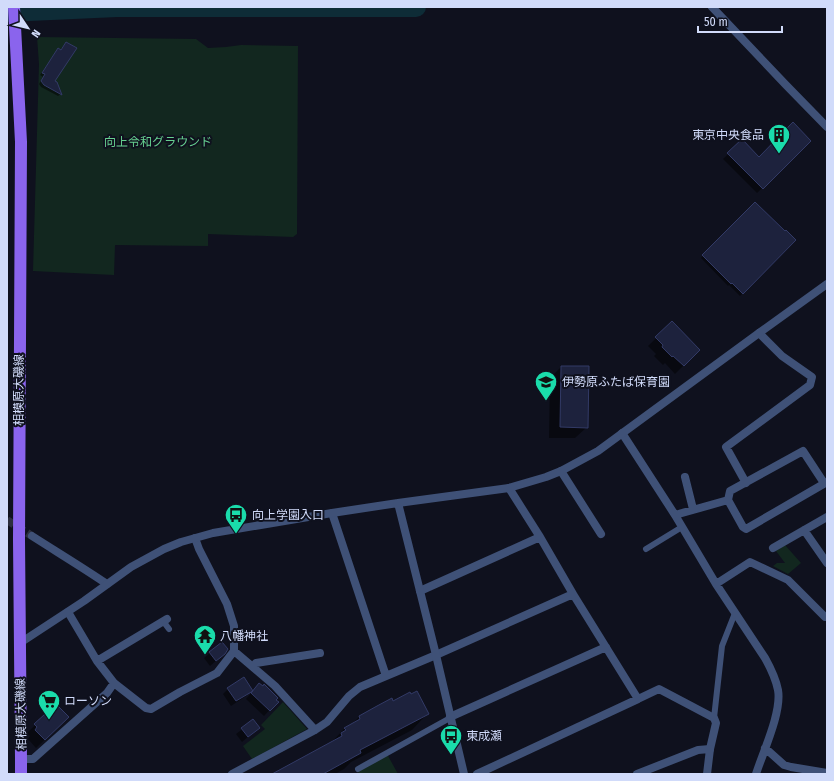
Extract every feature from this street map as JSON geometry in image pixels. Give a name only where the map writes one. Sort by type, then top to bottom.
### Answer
[{"type":"main road","name":"相模原大磯線","points":[[14,7],[21,142],[19,532],[21,774]]},
{"type":"street","points":[[712,7],[827,127]]},
{"type":"street","points":[[20,643],[68,612],[131,567],[164,549],[181,542],[213,533],[332,513],[510,488],[561,471],[598,451],[827,284]]},
{"type":"street","points":[[746,483],[726,447],[810,385],[812,377],[782,356],[758,333]]},
{"type":"street","points":[[622,433],[771,669],[778,690],[778,702],[776,715],[756,774]]},
{"type":"street","points":[[803,451],[826,483],[746,529],[743,527],[728,500],[730,491],[803,451]]},
{"type":"street","points":[[561,471],[601,534]]},
{"type":"street","points":[[685,477],[693,509]]},
{"type":"street","points":[[510,488],[638,699]]},
{"type":"street","points":[[675,515],[728,500]]},
{"type":"street","points":[[398,503],[464,774]]},
{"type":"street","points":[[332,513],[386,676]]},
{"type":"street","points":[[773,548],[827,517]]},
{"type":"street","points":[[588,529],[595,524]]},
{"type":"street","points":[[804,530],[827,563]]},
{"type":"street","points":[[32,536],[107,584]]},
{"type":"street","points":[[420,591],[540,537]]},
{"type":"street","points":[[68,612],[97,661],[114,683],[146,708],[150,709],[178,688],[217,673],[234,651],[234,626],[227,604],[195,538]]},
{"type":"street","points":[[716,584],[750,562],[788,580],[825,617],[827,616]]},
{"type":"street","points":[[232,774],[315,730],[327,722],[349,696],[360,687],[436,656],[573,594]]},
{"type":"street","points":[[97,661],[165,620]]},
{"type":"street","points":[[450,717],[606,647]]},
{"type":"street","points":[[234,651],[275,686],[315,730]]},
{"type":"street","points":[[253,667],[256,663],[320,653]]},
{"type":"street","points":[[21,759],[33,759],[107,693],[114,683]]},
{"type":"street","points":[[477,774],[659,689],[714,718],[716,723],[706,774]]},
{"type":"street","points":[[765,748],[784,765],[827,773]]},
{"type":"street","points":[[637,774],[698,750],[710,749]]},
{"type":"lane","points":[[646,549],[682,527]]},
{"type":"lane","points":[[714,718],[722,646],[736,613]]},
{"type":"lane","points":[[165,620],[169,630]]},
{"type":"lane","points":[[358,769],[450,717]]},
{"type":"green space","name":"向上令和グラウンド","points":[[37,37],[196,39],[208,48],[241,45],[298,46],[297,234],[293,237],[208,234],[208,246],[115,245],[114,275],[33,271],[39,64]]},
{"type":"green space","points":[[785,545],[801,563],[788,574],[773,566],[777,563],[785,563],[776,551]]},
{"type":"green space","points":[[283,702],[307,729],[252,759],[243,746],[265,729],[261,725]]},
{"type":"green space","points":[[387,754],[398,774],[358,774],[359,770]]},
{"type":"building","points":[[66,42],[77,48],[55,81],[57,82],[62,95],[44,85],[41,81],[45,74],[42,73],[58,48],[61,50]]},
{"type":"building","name":"東京中央食品","points":[[793,122],[811,141],[763,189],[727,153],[742,139],[759,157]]},
{"type":"building","points":[[755,202],[796,240],[743,294],[702,255]]},
{"type":"building","points":[[672,321],[700,350],[684,366],[662,347],[663,345],[655,337]]},
{"type":"building","points":[[561,366],[589,366],[588,428],[560,427]]},
{"type":"building","points":[[222,642],[228,649],[225,654],[216,661],[209,652]]},
{"type":"building","points":[[244,677],[253,691],[236,701],[227,688]]},
{"type":"building","points":[[259,683],[263,686],[264,684],[278,698],[276,700],[279,702],[270,711],[251,693]]},
{"type":"building","points":[[417,691],[429,714],[360,750],[361,753],[323,774],[272,774],[342,736],[341,733],[346,730],[344,728],[360,719],[359,716],[392,698],[393,701],[410,692],[411,694]]},
{"type":"building","points":[[56,704],[69,717],[45,740],[35,730],[37,727],[34,724]]},
{"type":"building","points":[[253,719],[260,728],[248,737],[241,728]]},
{"type":"waterway","points":[[7,12],[117,7],[416,7]]},
{"type":"tunnel","points":[[7,520],[32,536]]},
{"type":"place","name":"東京中央食品","points":[[779,154]]},
{"type":"place","name":"伊勢原ふたば保育園","points":[[546,402]]},
{"type":"place","name":"向上学園入口","points":[[236,534]]},
{"type":"place","name":"八幡神社","points":[[205,656]]},
{"type":"place","name":"ローソン","points":[[49,720]]},
{"type":"place","name":"東成瀬","points":[[451,756]]}]
